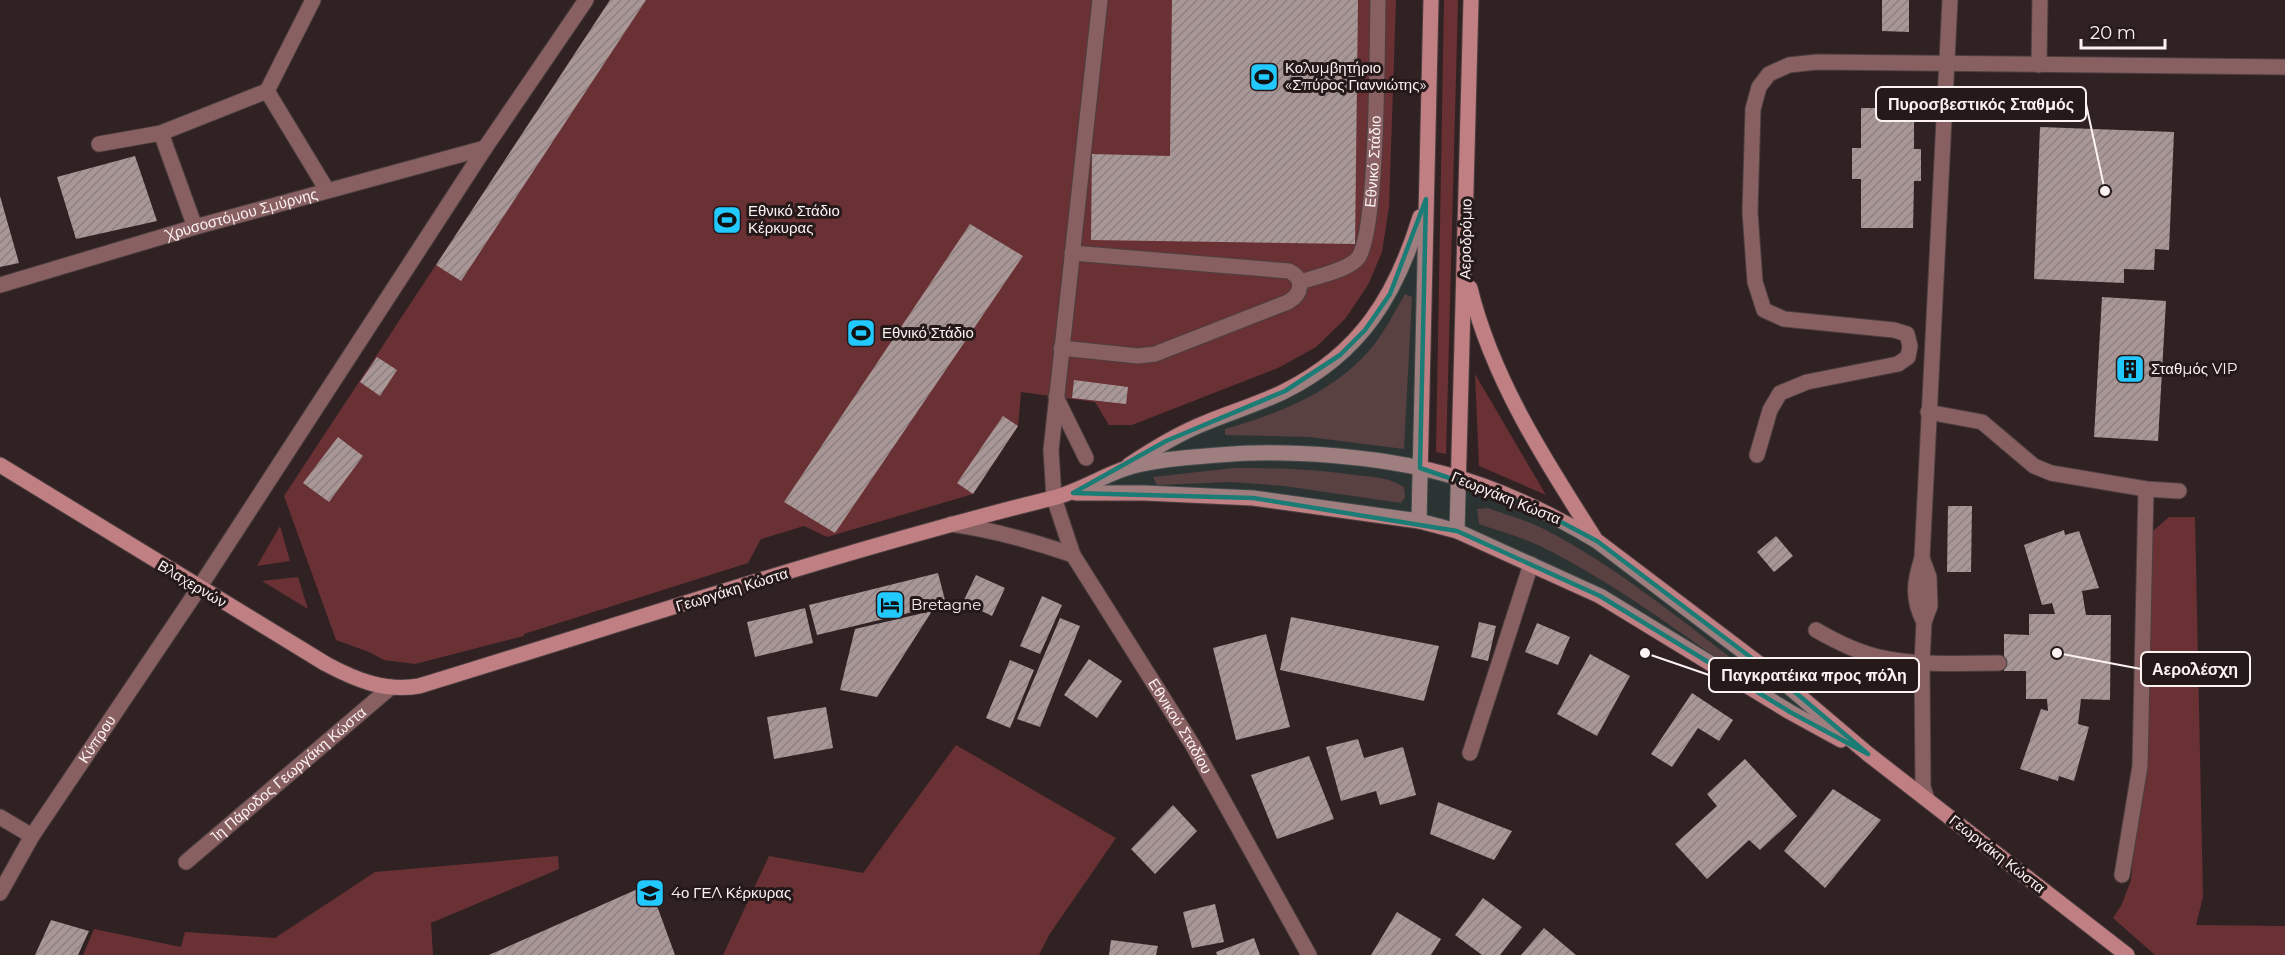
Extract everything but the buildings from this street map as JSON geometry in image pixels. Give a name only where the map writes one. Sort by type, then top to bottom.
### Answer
[{"type":"main road","points":[[1419,521],[1431,0]]},
{"type":"main road","name":"Αεροδρόμιο","points":[[1457,531],[1471,0]]},
{"type":"main road","points":[[1122,469],[1175,437],[1285,391],[1340,356],[1365,330],[1390,294],[1410,249],[1426,199]]},
{"type":"main road","points":[[1465,268],[1486,345],[1545,456],[1597,542]]},
{"type":"main road","name":"Γεωργάκη Κώστα","points":[[391,687],[419,686],[947,524],[1073,493],[1122,469],[1217,455],[1258,453],[1321,455],[1420,468],[1460,478],[1530,505],[1597,542],[1782,681],[1868,754],[2127,955]]},
{"type":"main road","name":"Βλαχερνών","points":[[0,465],[332,667],[368,683],[391,687]]},
{"type":"main road","name":"Γεωργάκη Κώστα","points":[[1073,493],[1145,493],[1253,498],[1419,521],[1457,531],[1600,596],[1790,712],[1868,754]]},
{"type":"street","points":[[99,144],[161,133],[267,91],[313,0]]},
{"type":"street","name":"Κύπρου","points":[[0,893],[32,836],[199,588],[485,148],[586,0]]},
{"type":"street","points":[[1054,498],[1051,450],[1100,0]]},
{"type":"street","name":"Εθνικό Στάδιο","points":[[1300,282],[1352,264],[1359,257],[1366,240],[1373,153],[1378,0]]},
{"type":"street","points":[[1927,799],[1923,787],[1922,663],[1924,622],[1930,606],[1929,577],[1922,558],[1950,0]]},
{"type":"street","points":[[2039,65],[2040,0]]},
{"type":"street","points":[[1757,455],[1770,410],[1779,393],[1807,382],[1898,364],[1908,357],[1910,345],[1907,334],[1894,330],[1784,319],[1764,310],[1755,282],[1750,212],[1753,109],[1759,87],[1769,74],[1789,65],[1817,62],[2285,67]]},
{"type":"street","points":[[267,91],[327,190]]},
{"type":"street","points":[[161,133],[195,227]]},
{"type":"street","name":"Χρυσοστόμου Σμύρνης","points":[[0,285],[195,227],[485,148]]},
{"type":"street","points":[[1061,348],[1138,356],[1163,352],[1288,302],[1299,293],[1300,282],[1294,273],[1283,270],[1072,253]]},
{"type":"street","points":[[1910,345],[1932,348]]},
{"type":"street","points":[[1056,397],[1086,458]]},
{"type":"street","points":[[1928,412],[1982,422],[2034,466],[2051,473],[2146,489],[2179,491]]},
{"type":"street","points":[[2122,875],[2140,766],[2146,489]]},
{"type":"street","name":"Εθνικού Σταδίου","points":[[1054,498],[1073,555],[1192,744],[1308,955]]},
{"type":"street","points":[[947,524],[983,529],[1073,555]]},
{"type":"street","points":[[1470,753],[1531,564]]},
{"type":"street","points":[[1816,630],[1838,642],[1878,657],[1922,663],[1999,663]]},
{"type":"street","name":"1η Πάροδος Γεωργάκη Κώστα","points":[[186,862],[391,687]]},
{"type":"street","points":[[0,817],[32,836]]},
{"type":"highlighted area","points":[[1426,199],[1420,468],[1529,505],[1597,541],[1782,681],[1868,754],[1790,712],[1600,596],[1457,531],[1253,498],[1073,493],[1166,441],[1285,391],[1340,355],[1365,330],[1390,294]]},
{"type":"shaded area","name":"Εθνικό Στάδιο","points":[[610,0],[1396,0],[1389,207],[1382,252],[1368,285],[1345,319],[1316,347],[1278,368],[1132,425],[1109,425],[1095,402],[1021,392],[1018,426],[973,494],[827,537],[804,526],[761,539],[748,563],[524,634],[524,636],[415,664],[384,660],[336,640],[284,496]]},
{"type":"shaded area","points":[[1444,0],[1458,0],[1446,454],[1436,452]]},
{"type":"shaded area","points":[[1405,294],[1412,297],[1404,449],[1309,437],[1225,435],[1225,429],[1264,417],[1302,401],[1337,380],[1368,352],[1388,324]]},
{"type":"shaded area","points":[[1475,374],[1546,495],[1479,466]]},
{"type":"shaded area","points":[[1234,468],[1310,470],[1380,478],[1404,487],[1405,497],[1401,503],[1284,486],[1231,482],[1157,485],[1153,477]]},
{"type":"shaded area","points":[[1488,508],[1537,526],[1595,559],[1644,592],[1738,663],[1734,670],[1639,604],[1566,559],[1533,543],[1479,524],[1477,509]]},
{"type":"shaded area","points":[[2169,517],[2195,517],[2203,897],[2196,925],[2285,926],[2285,955],[2155,955],[2113,918],[2122,904],[2131,880],[2141,772],[2148,551],[2153,531]]},
{"type":"shaded area","points":[[280,526],[290,561],[257,566]]},
{"type":"shaded area","points":[[298,577],[308,609],[262,581]]},
{"type":"shaded area","points":[[956,745],[1116,838],[1049,935],[1039,955],[723,955],[769,856],[863,873]]},
{"type":"shaded area","points":[[558,856],[559,869],[431,923],[433,955],[83,955],[94,929],[181,947],[185,932],[275,938],[375,872]]},
{"type":"place","name":"Κολυμβητήριο «Σπύρος Γιαννιώτης»","points":[[1264,77]]},
{"type":"place","name":"Πυροσβεστικός Σταθμός","points":[[2105,191]]},
{"type":"place","name":"Εθνικό Στάδιο Κέρκυρας","points":[[727,220]]},
{"type":"place","name":"Εθνικό Στάδιο","points":[[861,333]]},
{"type":"place","name":"Σταθμός VIP","points":[[2130,369]]},
{"type":"place","name":"Bretagne","points":[[890,605]]},
{"type":"place","name":"Παγκρατέικα προς πόλη","points":[[1645,653]]},
{"type":"place","name":"Αερολέσχη","points":[[2057,653]]},
{"type":"place","name":"4ο ΓΕΛ Κέρκυρας","points":[[650,893]]}]
